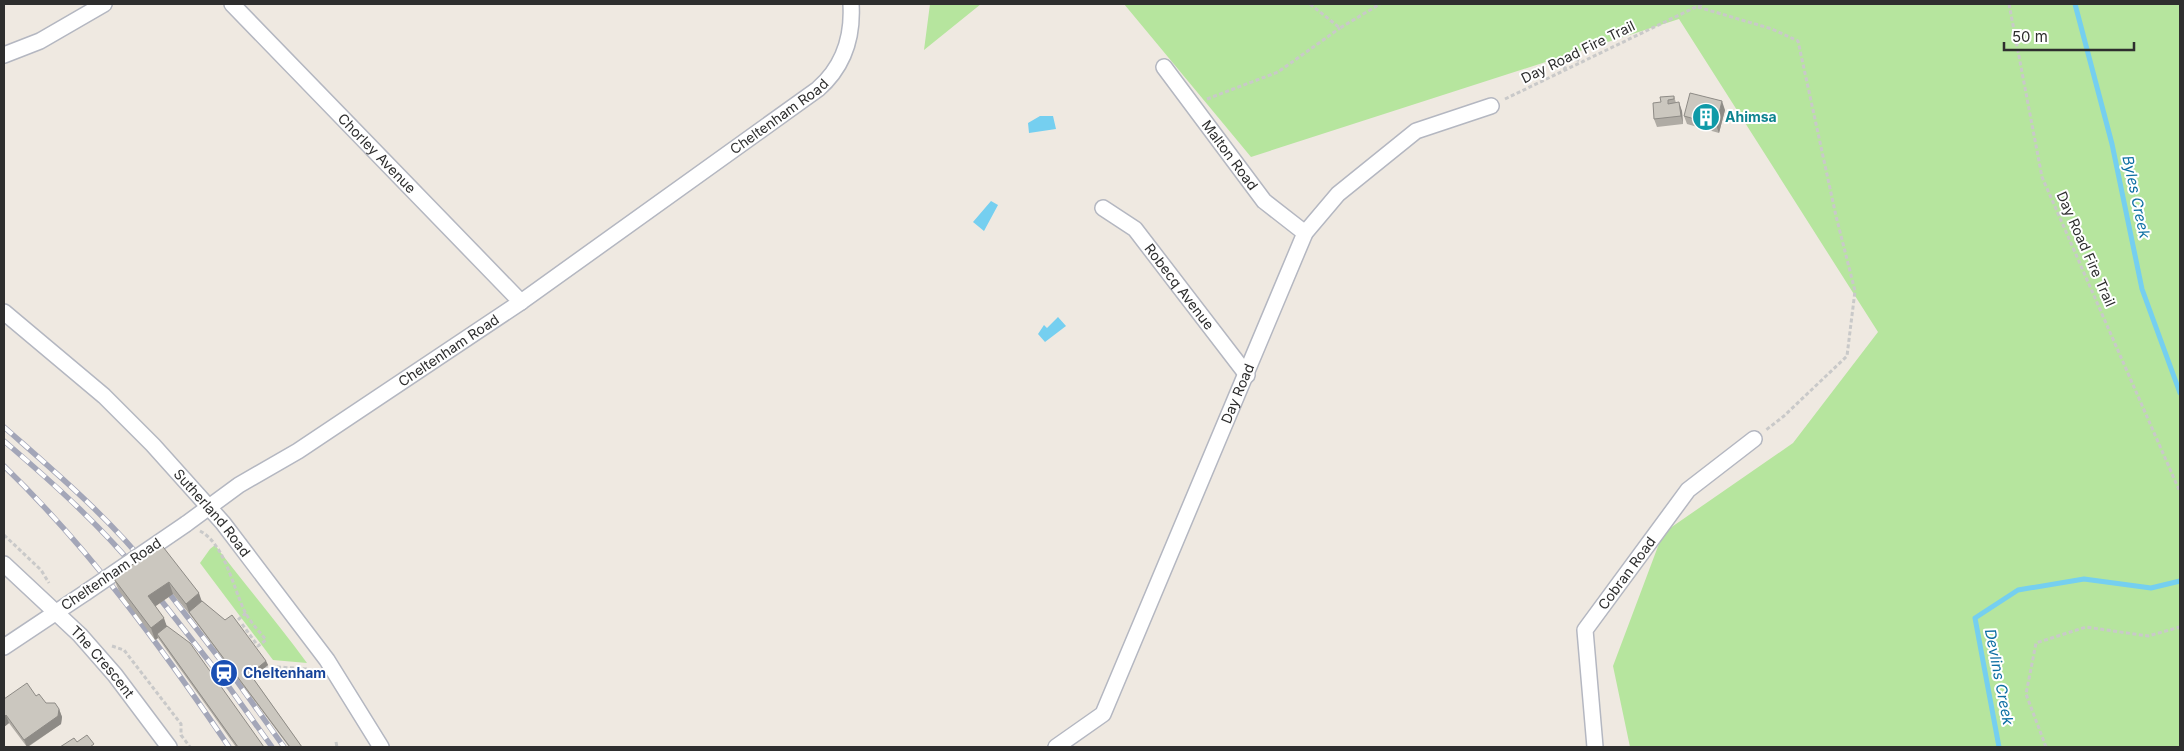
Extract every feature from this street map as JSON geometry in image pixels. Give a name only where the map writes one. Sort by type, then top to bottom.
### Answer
[{"type":"street","points":[[4,55],[40,41],[104,4]]},
{"type":"street","name":"Chorley Avenue","points":[[232,4],[521,302]]},
{"type":"street","name":"Cheltenham Road","points":[[4,647],[56,611],[191,529],[209,508],[239,485],[298,451],[521,302],[818,90],[828,81],[841,61],[849,40],[851,10]]},
{"type":"street","name":"Malton Road","points":[[1164,67],[1264,201],[1305,233]]},
{"type":"street","name":"Day Road","points":[[1056,747],[1103,714],[1247,375],[1253,356],[1305,233],[1338,194],[1416,131],[1491,106]]},
{"type":"street","name":"Robecq Avenue","points":[[1103,208],[1136,229],[1247,375]]},
{"type":"street","name":"Sutherland Road","points":[[4,312],[104,396],[153,445],[209,508],[327,660],[381,747]]},
{"type":"street","name":"Cobran Road","points":[[1595,747],[1585,630],[1688,490],[1754,439]]},
{"type":"street","name":"The Crescent","points":[[4,564],[56,611],[115,675],[169,747]]},
{"type":"path","points":[[1310,4],[1340,28]]},
{"type":"path","points":[[1193,105],[1278,72],[1340,28],[1380,4]]},
{"type":"path","name":"Day Road Fire Trail","points":[[2009,4],[2042,177],[2180,492]]},
{"type":"path","points":[[1700,5],[1772,29],[1798,41],[1836,216],[1855,291],[1847,356],[1784,416],[1754,439]]},
{"type":"path","name":"Day Road Fire Trail","points":[[1491,106],[1700,5]]},
{"type":"path","points":[[1564,70],[1569,58],[1583,61]]},
{"type":"path","points":[[191,529],[201,531],[212,541],[226,565],[246,613],[266,640],[258,646],[242,624],[236,629],[230,626],[246,613]]},
{"type":"path","points":[[4,535],[41,570],[53,590],[44,600]]},
{"type":"path","points":[[2046,747],[2026,694],[2036,643],[2086,627],[2148,636],[2180,627]]},
{"type":"path","points":[[109,644],[124,650],[181,724],[181,735],[190,747]]},
{"type":"path","points":[[258,659],[264,666],[307,669]]},
{"type":"path","points":[[336,742],[337,747]]},
{"type":"green space","points":[[930,4],[981,4],[924,50]]},
{"type":"green space","points":[[1124,4],[2180,4],[2180,747],[1630,747],[1613,666],[1663,533],[1793,443],[1878,332],[1679,19],[1251,157]]},
{"type":"green space","points":[[215,545],[307,663],[273,660],[200,563]]},
{"type":"water","points":[[1040,116],[1053,116],[1056,129],[1029,133],[1028,123]]},
{"type":"water","points":[[991,201],[998,205],[984,231],[973,222]]},
{"type":"water","points":[[1058,317],[1066,326],[1045,342],[1038,334],[1044,325],[1047,328]]},
{"type":"building","name":"Ahimsa","points":[[1690,93],[1722,101],[1716,125],[1684,116]]},
{"type":"building","points":[[1674,96],[1674,99],[1668,100],[1668,104],[1679,102],[1681,116],[1654,119],[1653,103],[1661,102],[1660,97]]},
{"type":"building","points":[[160,543],[199,593],[186,604],[169,582],[148,596],[164,618],[151,628],[114,579]]},
{"type":"building","points":[[202,601],[225,620],[232,615],[266,661],[250,674],[302,747],[290,747],[189,612]]},
{"type":"building","points":[[167,626],[190,643],[264,747],[238,747],[157,634]]},
{"type":"building","points":[[27,683],[36,696],[39,694],[46,703],[55,703],[59,709],[58,716],[24,740],[6,715],[4,717],[4,699]]},
{"type":"building","points":[[87,735],[94,744],[90,747],[60,747],[74,738],[77,742]]},
{"type":"waterway","name":"Byles Creek","points":[[2075,4],[2112,144],[2142,289],[2180,393]]},
{"type":"waterway","name":"Devlins Creek","points":[[1999,747],[1975,618],[2018,590],[2084,579],[2151,588],[2180,581]]},
{"type":"railway","points":[[4,427],[98,512],[149,568]]},
{"type":"railway","points":[[4,441],[76,506],[142,576]]},
{"type":"railway","points":[[4,466],[66,531],[124,600],[178,673],[229,747]]},
{"type":"railway","points":[[162,584],[236,680],[284,747]]},
{"type":"railway","points":[[153,590],[229,687],[272,747]]},
{"type":"place","name":"Ahimsa","points":[[1706,117]]},
{"type":"place","name":"Cheltenham","points":[[224,673]]}]
